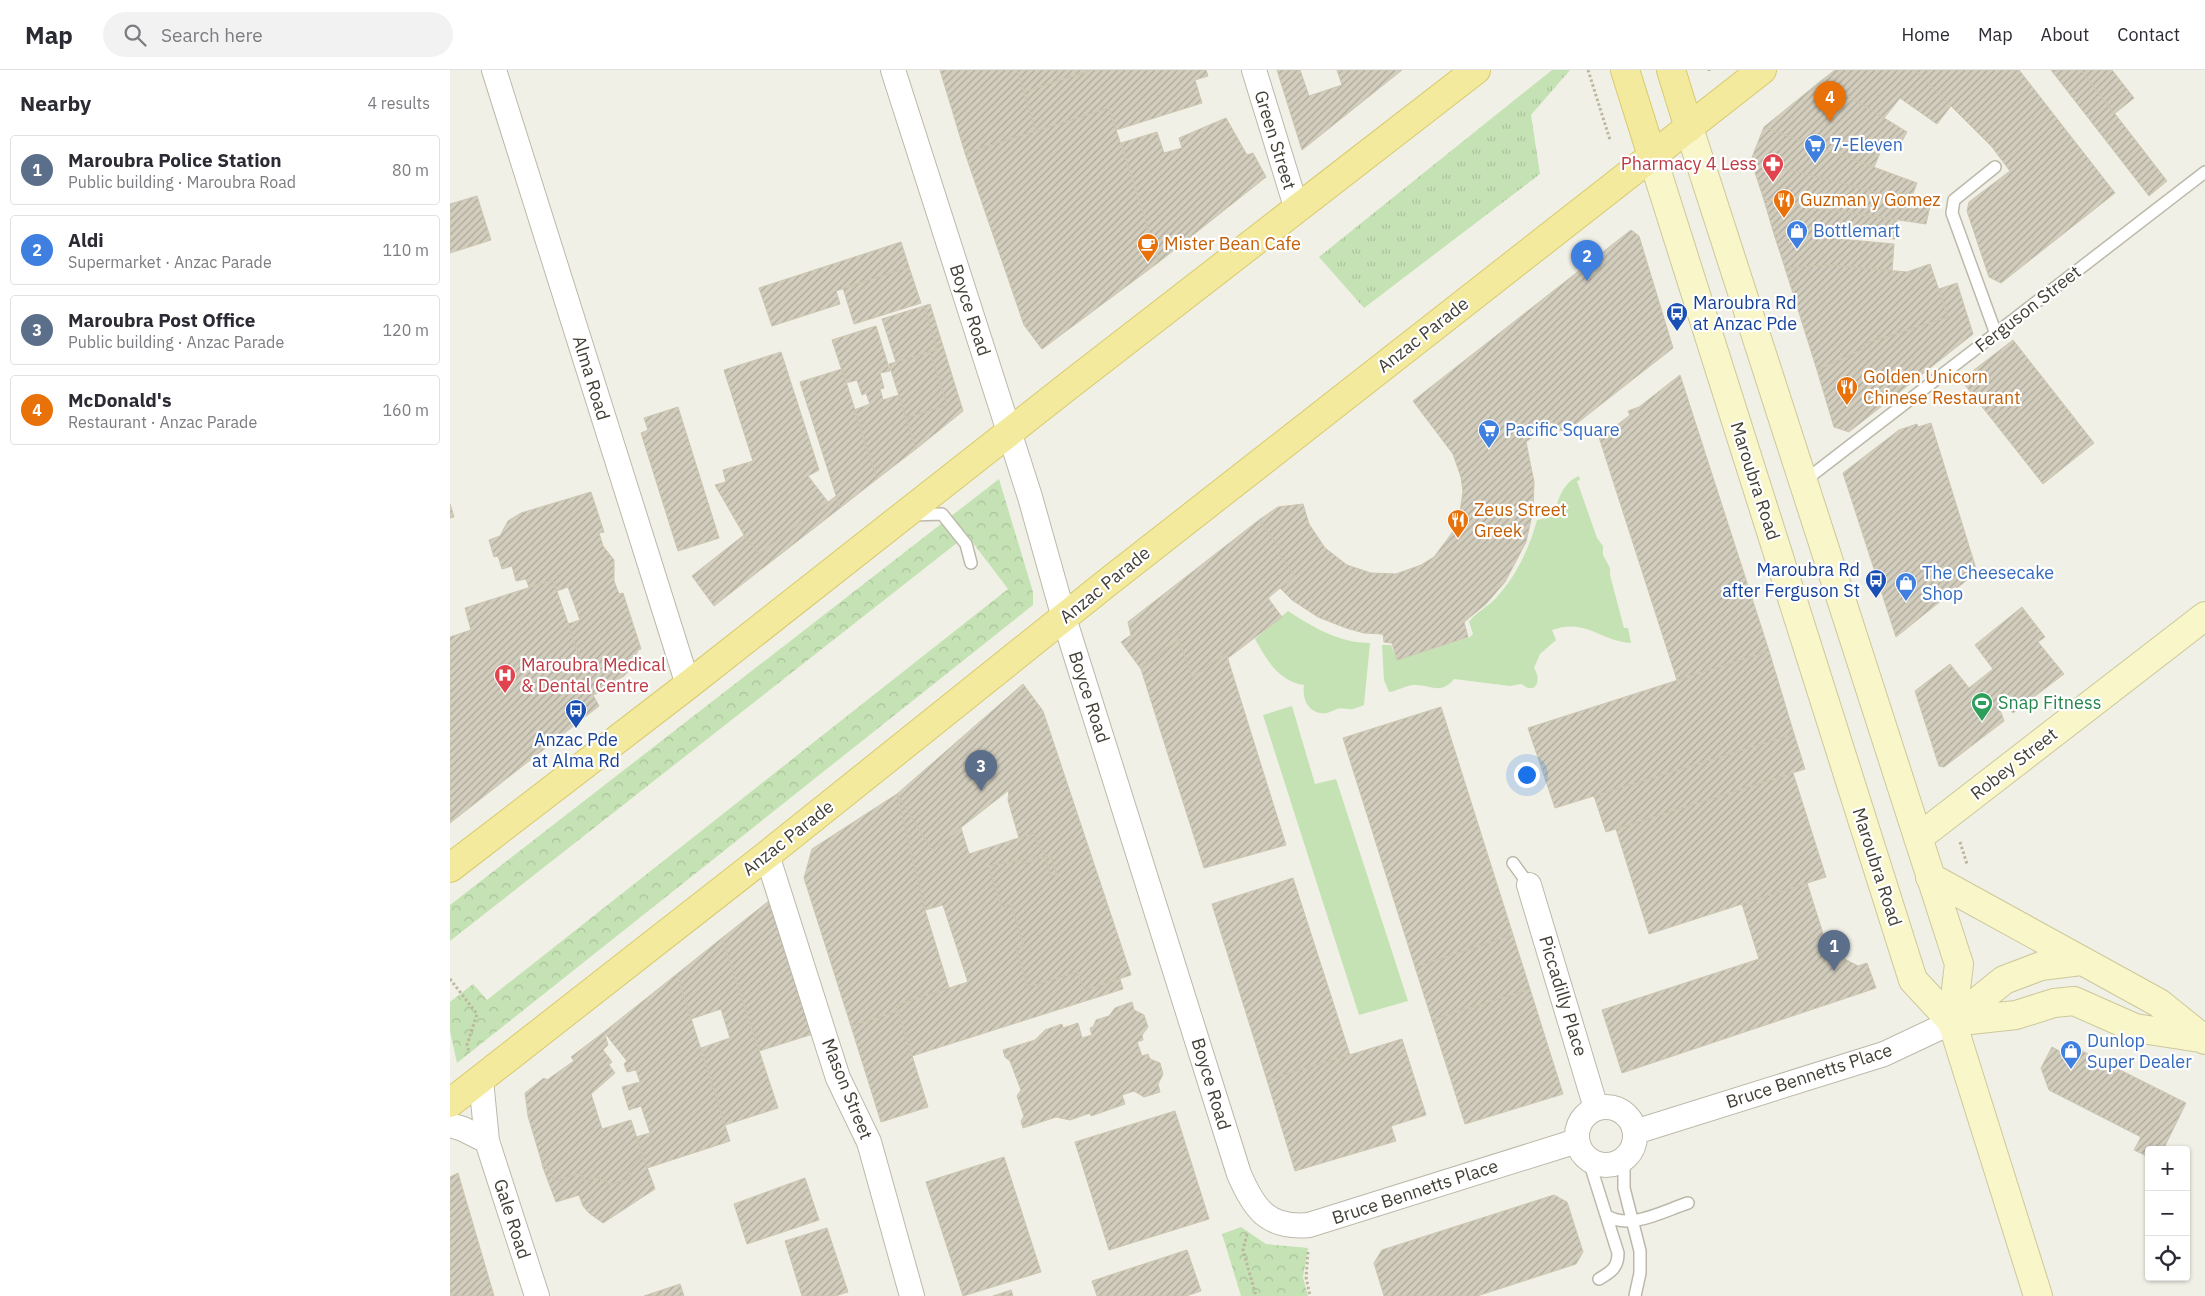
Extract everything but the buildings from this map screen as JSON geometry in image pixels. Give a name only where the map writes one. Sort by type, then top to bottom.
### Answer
[{"type":"main road","points":[[450,868],[688,685],[903,515],[1476,70]]},
{"type":"main road","name":"Maroubra Road","points":[[1626,70],[1913,980],[1952,1022]]},
{"type":"main road","name":"Maroubra Road","points":[[1671,70],[1959,964],[1952,1022],[2038,1296]]},
{"type":"main road","name":"Anzac Parade","points":[[450,1104],[767,855],[1064,618],[1762,70]]},
{"type":"main road","name":"Robey Street","points":[[1918,838],[2205,616]]},
{"type":"main road","points":[[1930,878],[2159,1003],[2203,1039]]},
{"type":"main road","points":[[1952,1022],[2004,980],[2041,966],[2080,961]]},
{"type":"main road","points":[[1952,1022],[2016,1015],[2054,1003],[2074,1001],[2135,1028],[2203,1039]]},
{"type":"street","name":"Alma Road","points":[[494,70],[688,685]]},
{"type":"street","name":"Boyce Road","points":[[893,70],[1009,433],[1064,618],[1239,1174],[1255,1208]]},
{"type":"street","name":"Green Street","points":[[1254,70],[1297,210]]},
{"type":"street","name":"Mason Street","points":[[767,855],[838,1078],[869,1142],[912,1296]]},
{"type":"street","name":"Piccadilly Place","points":[[1529,885],[1596,1108]]},
{"type":"street","name":"Bruce Bennetts Place","points":[[1635,1132],[1884,1054],[1952,1022]]},
{"type":"street","name":"Gale Road","points":[[481,1080],[487,1141],[537,1296]]},
{"type":"street","points":[[1604,1106],[1621,1111],[1632,1124],[1635,1132],[1633,1147],[1624,1159],[1606,1166],[1589,1160],[1579,1149],[1577,1141],[1578,1125],[1582,1118],[1596,1108],[1604,1106]]},
{"type":"street","points":[[450,1125],[487,1141]]},
{"type":"street","name":"Bruce Bennetts Place","points":[[1255,1208],[1268,1218],[1281,1224],[1309,1225],[1577,1141]]},
{"type":"lane","points":[[1995,167],[1954,200],[1952,213],[1996,334]]},
{"type":"lane","name":"Ferguson Street","points":[[1803,482],[2205,172]]},
{"type":"lane","points":[[903,515],[942,514],[966,544],[971,563]]},
{"type":"lane","points":[[1513,863],[1529,885]]},
{"type":"lane","points":[[1624,1159],[1624,1188],[1641,1262],[1635,1296]]},
{"type":"lane","points":[[1589,1160],[1618,1253],[1618,1262],[1614,1269],[1599,1279]]},
{"type":"lane","points":[[1607,1216],[1621,1222],[1632,1222],[1688,1203]]},
{"type":"path","points":[[1588,70],[1610,140]]},
{"type":"path","points":[[1959,841],[1969,870]]},
{"type":"path","points":[[450,979],[477,1014],[467,1045],[481,1080]]},
{"type":"path","points":[[1255,1208],[1243,1250],[1256,1296]]},
{"type":"path","points":[[1309,1225],[1306,1276],[1310,1296]]},
{"type":"green space","points":[[1552,70],[1570,70],[1531,115],[1540,174],[1364,308],[1319,257]]},
{"type":"green space","points":[[1579,476],[1580,480],[1577,481],[1597,538],[1603,546],[1603,555],[1610,568],[1610,575],[1624,628],[1628,628],[1631,643],[1610,638],[1584,628],[1564,627],[1552,630],[1556,640],[1540,654],[1534,668],[1537,673],[1537,684],[1533,688],[1528,688],[1521,684],[1510,686],[1454,679],[1449,684],[1440,688],[1413,685],[1389,692],[1384,680],[1382,645],[1391,645],[1397,660],[1470,637],[1473,634],[1469,622],[1495,599],[1515,572],[1526,552],[1537,520],[1555,516],[1557,504],[1565,487]]},
{"type":"green space","points":[[999,479],[1033,592],[1033,605],[457,1063],[450,1031],[450,1002],[473,984],[487,1000],[1008,589],[967,535],[450,941],[450,905]]},
{"type":"green space","points":[[1288,611],[1337,637],[1370,643],[1364,705],[1353,709],[1339,708],[1327,713],[1316,712],[1311,709],[1306,701],[1304,685],[1287,679],[1274,668],[1255,639]]},
{"type":"green space","points":[[1292,706],[1315,784],[1336,779],[1408,1001],[1359,1015],[1263,715]]},
{"type":"green space","points":[[1241,1227],[1266,1244],[1308,1248],[1303,1277],[1308,1296],[1241,1296],[1222,1234]]},
{"type":"place","name":"McDonald's","points":[[1830,122]]},
{"type":"place","name":"7-Eleven","points":[[1815,164]]},
{"type":"place","name":"Pharmacy 4 Less","points":[[1773,183]]},
{"type":"place","name":"Guzman y Gomez","points":[[1784,219]]},
{"type":"place","name":"Bottlemart","points":[[1797,250]]},
{"type":"place","name":"Mister Bean Cafe","points":[[1148,263]]},
{"type":"place","name":"Aldi","points":[[1587,281]]},
{"type":"place","name":"Maroubra Rd at Anzac Pde","points":[[1677,332]]},
{"type":"place","name":"Golden Unicorn Chinese Restaurant","points":[[1847,406]]},
{"type":"place","name":"Pacific Square","points":[[1489,449]]},
{"type":"place","name":"Zeus Street Greek","points":[[1458,539]]},
{"type":"place","name":"Maroubra Rd after Ferguson St","points":[[1876,599]]},
{"type":"place","name":"The Cheesecake Shop","points":[[1906,602]]},
{"type":"place","name":"Maroubra Medical & Dental Centre","points":[[505,694]]},
{"type":"place","name":"Snap Fitness","points":[[1982,722]]},
{"type":"place","name":"Anzac Pde at Alma Rd","points":[[576,729]]},
{"type":"place","name":"Maroubra Post Office","points":[[981,791]]},
{"type":"place","name":"Maroubra Police Station","points":[[1834,971]]},
{"type":"place","name":"Dunlop Super Dealer","points":[[2071,1070]]}]
